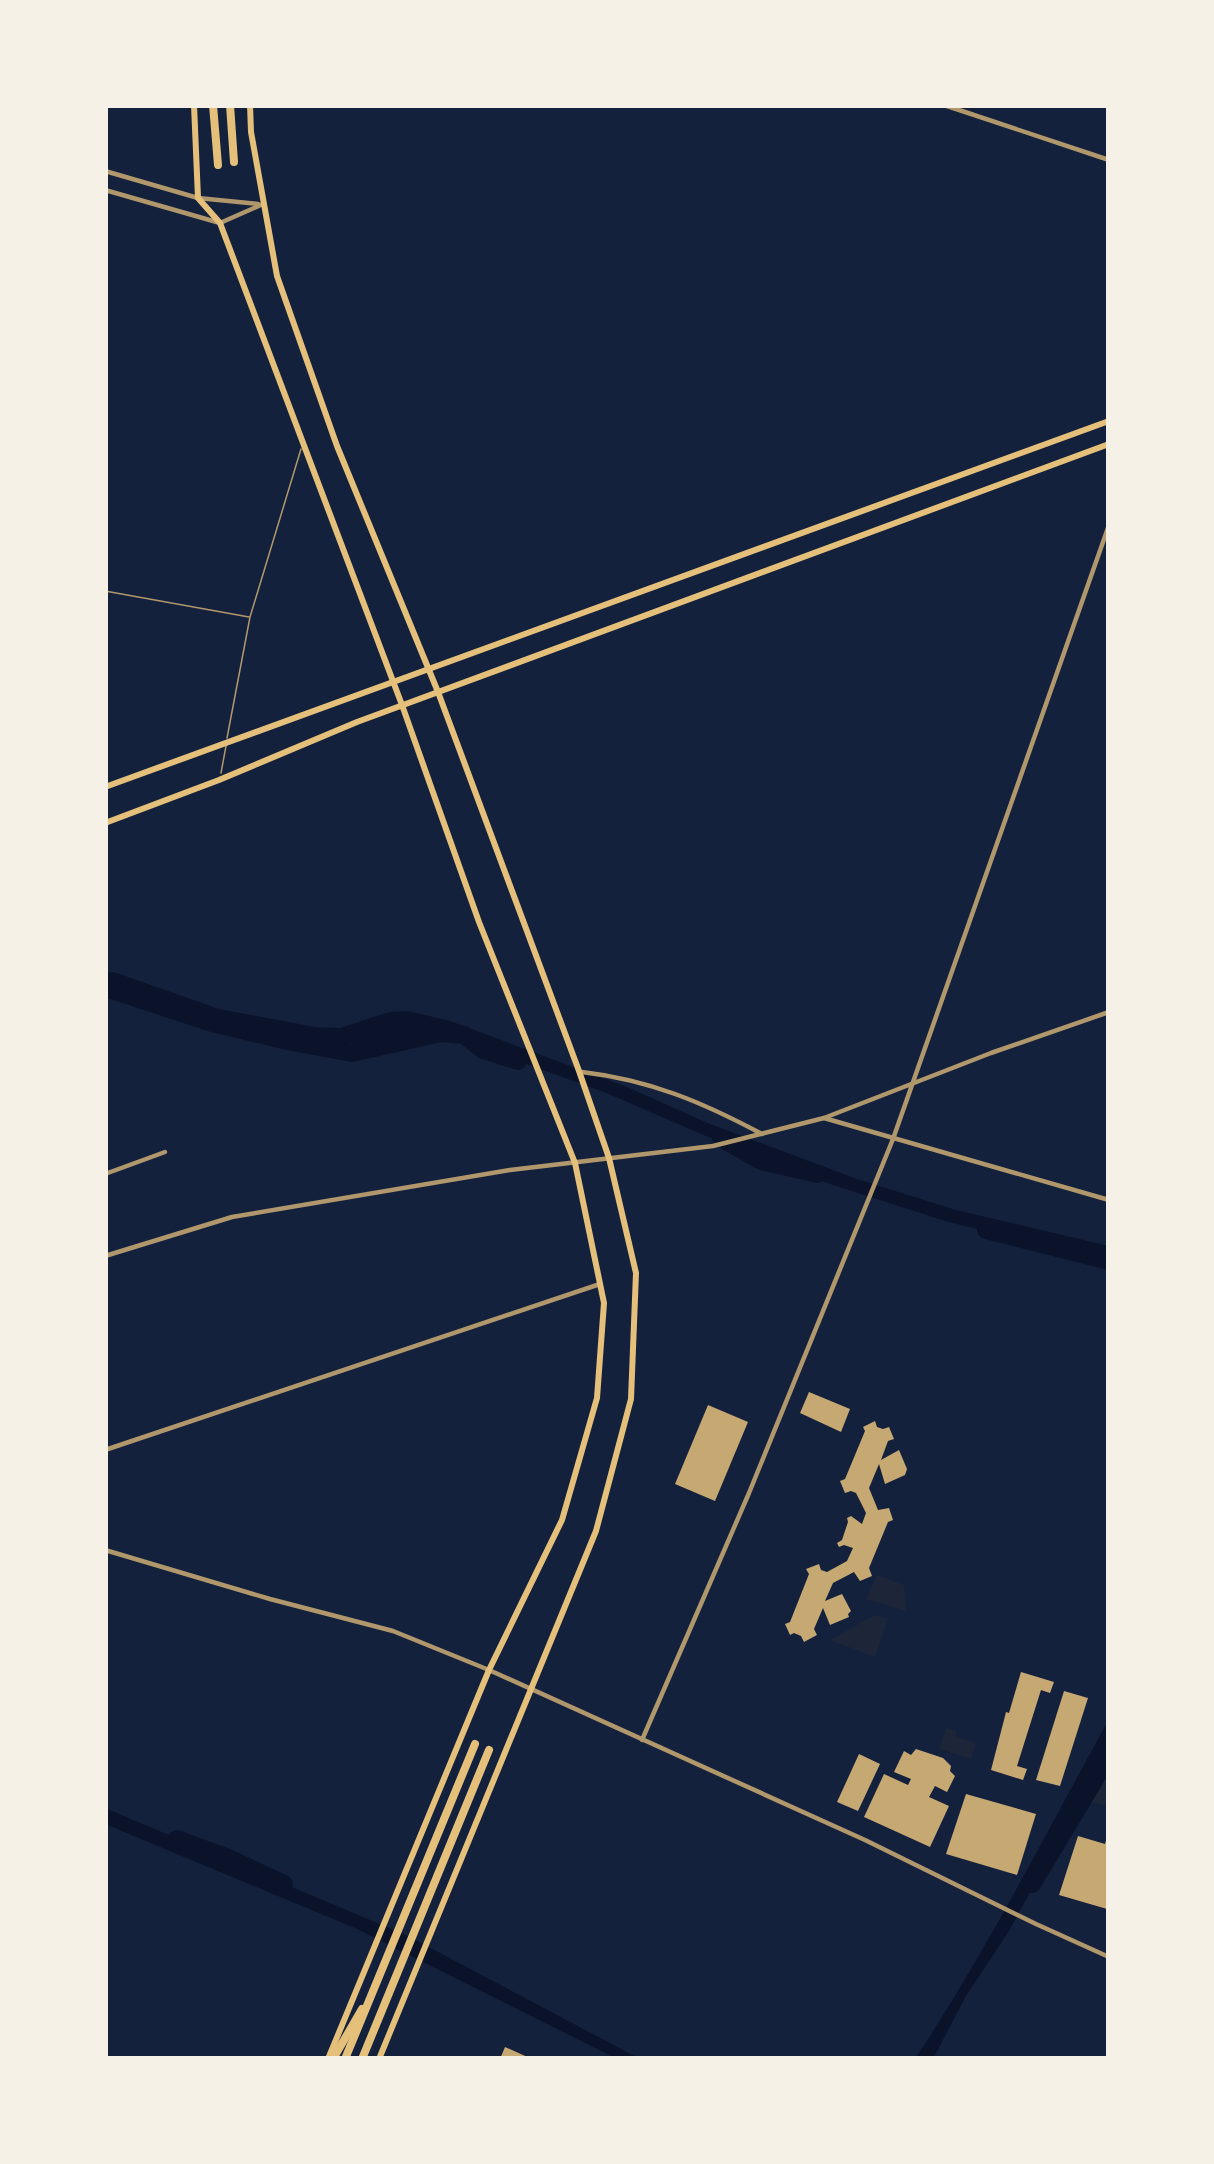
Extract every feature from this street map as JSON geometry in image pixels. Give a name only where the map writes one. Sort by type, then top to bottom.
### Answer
[{"type":"highway","points":[[213,105],[218,165]]},
{"type":"highway","points":[[230,105],[234,162]]},
{"type":"highway","points":[[345,2059],[476,1744]]},
{"type":"highway","points":[[365,2059],[488,1750]]},
{"type":"highway","points":[[330,2059],[380,1978]]},
{"type":"main road","points":[[194,105],[198,198],[220,223],[394,682],[479,922],[574,1163],[601,1284],[604,1321],[597,1398],[562,1520],[489,1670],[330,2059]]},
{"type":"main road","points":[[250,105],[277,276],[337,446],[438,692],[579,1071],[609,1158],[636,1273],[632,1399],[596,1531],[379,2059]]},
{"type":"main road","points":[[105,787],[1109,422]]},
{"type":"main road","points":[[105,823],[402,705],[1109,444]]},
{"type":"street","points":[[944,105],[1109,160]]},
{"type":"street","points":[[105,171],[198,198],[263,205]]},
{"type":"street","points":[[105,190],[220,223],[263,205]]},
{"type":"street","points":[[642,1740],[893,1139],[1109,525]]},
{"type":"street","points":[[105,1256],[232,1217],[510,1170],[713,1146],[824,1118],[1109,1012]]},
{"type":"street","points":[[579,1071],[673,1091],[762,1134]]},
{"type":"street","points":[[824,1118],[1109,1200]]},
{"type":"street","points":[[105,1174],[165,1152]]},
{"type":"street","points":[[105,1450],[601,1284]]},
{"type":"street","points":[[105,1550],[393,1631],[852,1834],[1109,1957]]},
{"type":"lane","points":[[220,780],[250,617],[302,446]]},
{"type":"lane","points":[[105,590],[250,617]]},
{"type":"shaded area","points":[[114,972],[219,1009],[315,1027],[340,1028],[389,1012],[408,1011],[450,1021],[857,1179],[956,1210],[1109,1246],[1109,1262],[945,1221],[830,1184],[609,1094],[455,1038],[420,1035],[373,1044],[337,1043],[228,1022],[105,981],[105,973]]},
{"type":"shaded area","points":[[877,1575],[904,1585],[906,1611],[866,1599]]},
{"type":"shaded area","points":[[875,1615],[888,1619],[875,1657],[830,1640]]},
{"type":"shaded area","points":[[1109,1719],[1109,1747],[1009,1931],[966,1996],[933,2059],[915,2059],[991,1934]]},
{"type":"shaded area","points":[[946,1728],[976,1743],[971,1759],[939,1749]]},
{"type":"shaded area","points":[[1109,1758],[1109,1806],[1085,1801]]},
{"type":"shaded area","points":[[105,1808],[408,1936],[640,2059],[617,2059],[357,1929],[105,1824]]},
{"type":"building","points":[[809,1392],[850,1409],[841,1432],[800,1413]]},
{"type":"building","points":[[708,1405],[748,1422],[715,1501],[675,1484]]},
{"type":"building","points":[[875,1421],[877,1427],[889,1427],[894,1439],[888,1441],[881,1460],[899,1450],[907,1469],[905,1475],[885,1484],[879,1464],[869,1488],[878,1510],[889,1508],[893,1520],[869,1568],[872,1576],[860,1581],[854,1572],[833,1583],[825,1601],[842,1594],[851,1611],[849,1617],[830,1625],[823,1608],[814,1629],[817,1635],[804,1642],[801,1636],[790,1635],[785,1624],[790,1622],[809,1574],[806,1569],[819,1564],[827,1572],[847,1561],[853,1548],[837,1543],[847,1518],[862,1524],[866,1513],[856,1493],[845,1493],[840,1481],[845,1479],[863,1427]]},
{"type":"building","points":[[1021,1672],[1054,1682],[1050,1693],[1041,1690],[1017,1766],[1027,1769],[1023,1780],[991,1770]]},
{"type":"building","points":[[1064,1691],[1088,1698],[1060,1786],[1036,1780]]},
{"type":"building","points":[[916,1749],[943,1758],[955,1776],[947,1792],[935,1786],[929,1797],[949,1806],[930,1847],[864,1817],[884,1774],[908,1785],[911,1779],[894,1772],[904,1751],[911,1755]]},
{"type":"building","points":[[859,1754],[880,1764],[858,1811],[837,1802]]},
{"type":"building","points":[[966,1794],[1036,1814],[1017,1875],[946,1854]]},
{"type":"building","points":[[1108,1833],[1107,1909],[1059,1895],[1078,1836],[1105,1844]]},
{"type":"building","points":[[505,2047],[532,2059],[500,2059]]},
{"type":"waterway","points":[[105,988],[212,1023],[352,1053],[441,1033],[464,1035],[483,1050],[518,1061]]},
{"type":"waterway","points":[[721,1138],[761,1161],[818,1174]]},
{"type":"waterway","points":[[986,1230],[1109,1261]]},
{"type":"waterway","points":[[1032,1884],[1109,1756]]},
{"type":"waterway","points":[[177,1839],[284,1884]]}]
